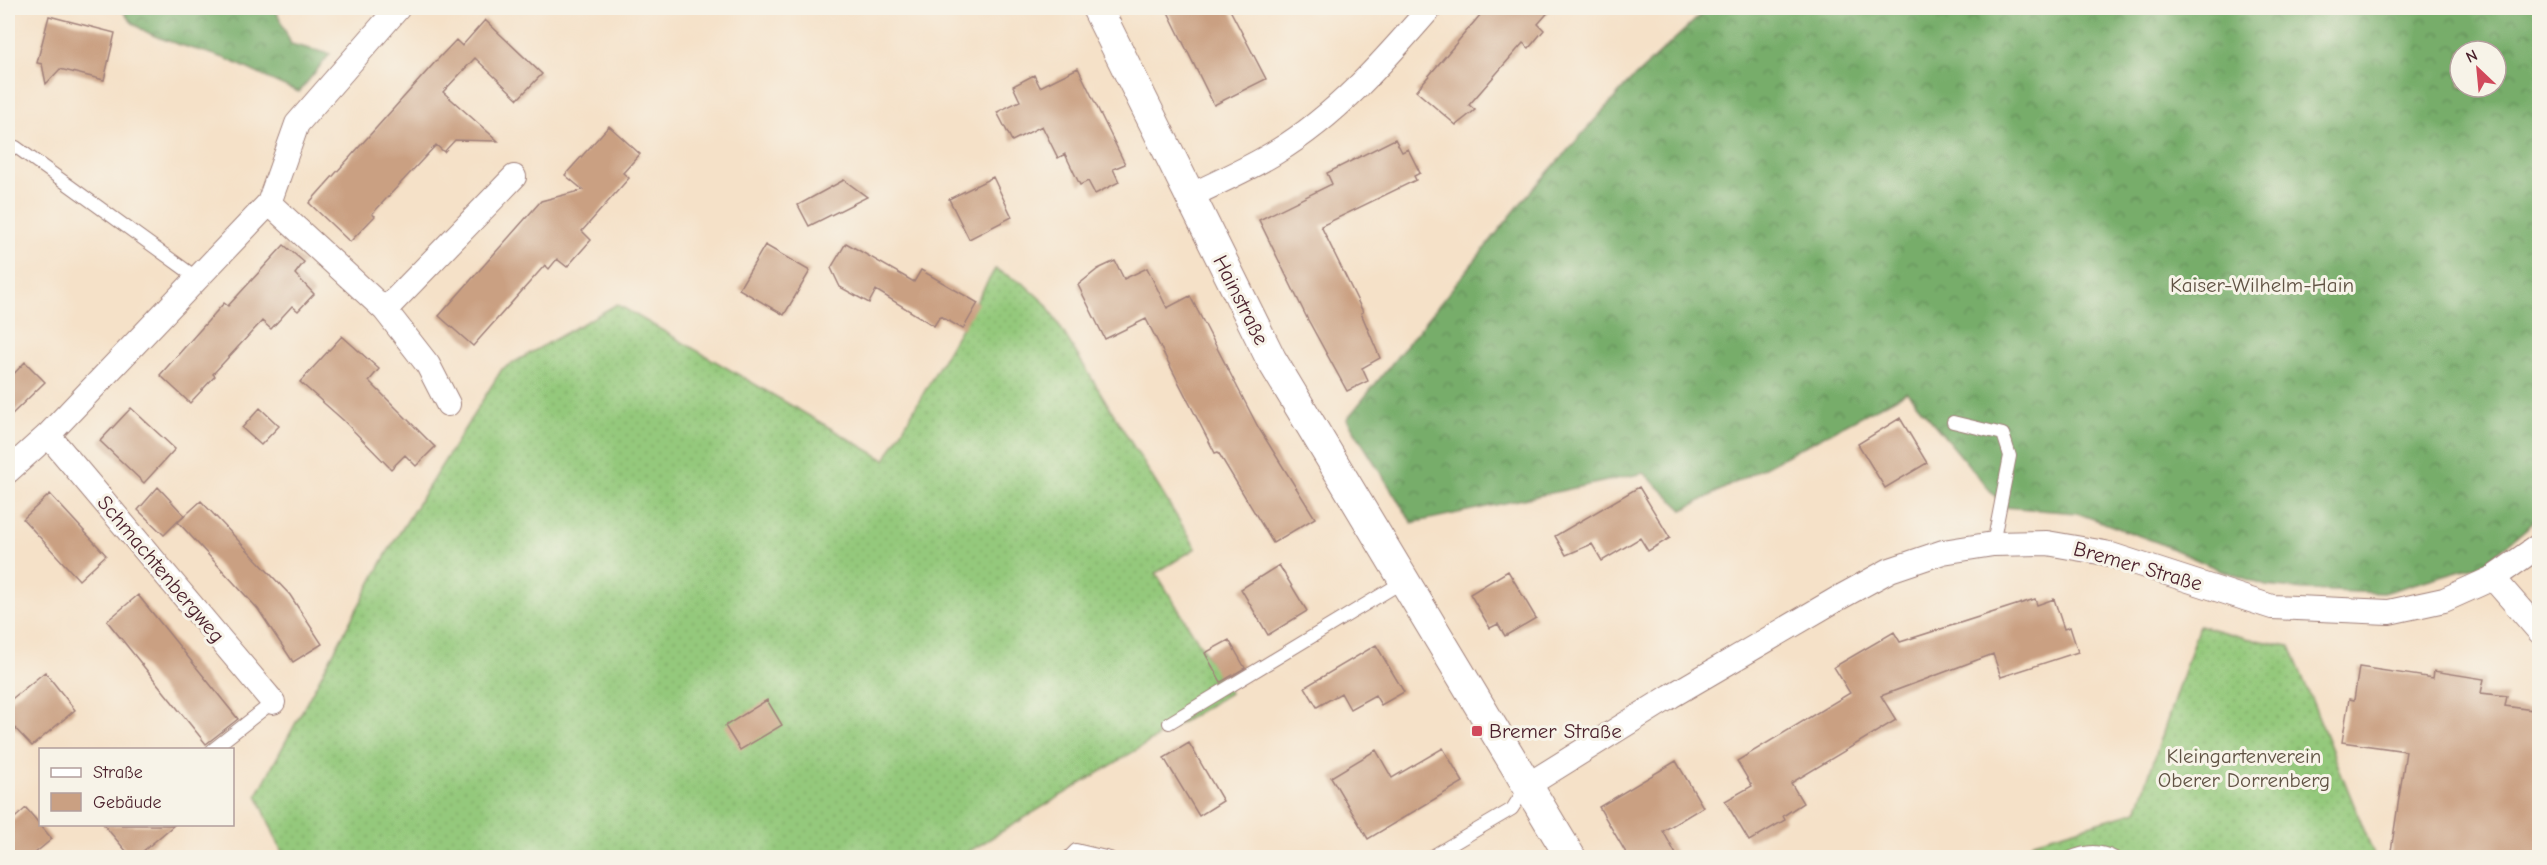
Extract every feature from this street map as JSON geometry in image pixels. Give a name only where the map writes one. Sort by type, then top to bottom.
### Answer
[{"type":"street","points":[[8,471],[48,435],[269,203],[297,124],[398,8]]},
{"type":"street","name":"Hainstraße","points":[[1097,8],[1271,359],[1571,858]]},
{"type":"street","points":[[1190,196],[1276,152],[1326,117],[1381,66],[1430,8]]},
{"type":"street","points":[[385,310],[514,177]]},
{"type":"street","points":[[269,203],[385,310],[428,364],[448,404]]},
{"type":"street","name":"Schmachtenbergweg","points":[[48,435],[273,702]]},
{"type":"street","name":"Bremer Straße","points":[[1528,785],[1671,696],[1837,599],[1890,570],[1943,552],[1993,544],[2047,543],[2104,553],[2272,607],[2389,612],[2444,600],[2493,578],[2540,545]]},
{"type":"street","points":[[2493,578],[2540,632]]},
{"type":"lane","points":[[16,147],[197,278]]},
{"type":"lane","points":[[1953,422],[2003,434],[2010,456],[1993,544]]},
{"type":"lane","points":[[1169,723],[1404,581]]},
{"type":"lane","points":[[215,748],[273,702]]},
{"type":"lane","points":[[1429,858],[1512,809],[1528,785]]},
{"type":"lane","points":[[1068,858],[1076,850],[1110,858]]},
{"type":"lane","points":[[2070,858],[2080,853],[2098,850],[2115,858]]},
{"type":"green space","points":[[122,8],[275,8],[291,44],[330,54],[299,92],[219,56],[154,35],[129,19]]},
{"type":"green space","name":"Kaiser-Wilhelm-Hain","points":[[1708,8],[2539,8],[2539,518],[2485,563],[2383,593],[2266,586],[2077,513],[2004,507],[1907,392],[1683,510],[1644,473],[1412,523],[1347,419],[1525,198],[1627,84]]},
{"type":"green space","points":[[995,269],[1024,284],[1046,304],[1196,548],[1156,573],[1230,693],[960,857],[284,857],[257,795],[387,553],[502,369],[617,304],[885,460]]},
{"type":"green space","name":"Kleingartenverein Oberer Dorrenberg","points":[[2199,625],[2245,638],[2290,646],[2375,857],[2015,858],[2034,841],[2137,811]]},
{"type":"building","points":[[1166,8],[1229,8],[1266,79],[1214,105]]},
{"type":"building","points":[[1486,8],[1552,8],[1538,24],[1544,30],[1529,48],[1523,43],[1469,105],[1475,110],[1456,125],[1416,91]]},
{"type":"building","points":[[49,16],[115,33],[104,80],[60,69],[46,84],[42,64],[37,63]]},
{"type":"building","points":[[485,20],[542,74],[518,99],[475,58],[443,92],[498,141],[455,140],[444,152],[436,145],[372,214],[375,216],[350,242],[309,203],[456,40],[462,46]]},
{"type":"building","points":[[1078,68],[1125,164],[1113,169],[1119,182],[1095,194],[1088,181],[1080,185],[1065,154],[1058,158],[1042,126],[1012,141],[997,112],[1020,101],[1013,86],[1034,75],[1040,87]]},
{"type":"building","points":[[609,126],[640,154],[623,173],[629,178],[582,231],[591,240],[567,267],[557,259],[549,269],[545,265],[473,346],[439,316],[541,201],[583,190],[565,175]]},
{"type":"building","points":[[1395,139],[1402,152],[1408,149],[1420,173],[1414,176],[1416,180],[1321,226],[1363,312],[1361,313],[1380,358],[1362,368],[1368,381],[1347,391],[1307,318],[1259,220],[1332,184],[1327,173]]},
{"type":"building","points":[[993,177],[1012,217],[969,239],[949,199]]},
{"type":"building","points":[[844,180],[867,197],[809,226],[798,205]]},
{"type":"building","points":[[846,243],[914,282],[921,270],[978,303],[963,329],[940,316],[934,326],[876,290],[869,303],[840,287],[831,268]]},
{"type":"building","points":[[284,245],[304,262],[295,274],[314,294],[298,311],[292,306],[271,329],[262,321],[213,374],[215,376],[190,403],[160,375],[224,303],[228,306]]},
{"type":"building","points":[[765,245],[810,271],[784,315],[739,289]]},
{"type":"building","points":[[1115,261],[1124,279],[1147,268],[1167,308],[1190,296],[1258,427],[1315,518],[1273,543],[1218,452],[1215,453],[1146,319],[1105,339],[1078,285],[1098,269]]},
{"type":"building","points":[[342,336],[379,369],[369,381],[435,447],[416,466],[405,455],[391,469],[343,420],[300,382]]},
{"type":"building","points":[[25,362],[45,382],[8,418],[8,380]]},
{"type":"building","points":[[131,408],[175,449],[144,483],[100,441]]},
{"type":"building","points":[[260,408],[279,426],[261,445],[242,428]]},
{"type":"building","points":[[1900,418],[1927,463],[1885,488],[1858,444]]},
{"type":"building","points":[[158,487],[184,515],[164,535],[138,510]]},
{"type":"building","points":[[1639,487],[1670,538],[1648,551],[1640,538],[1602,561],[1592,544],[1566,555],[1555,536]]},
{"type":"building","points":[[50,494],[106,555],[79,580],[23,519]]},
{"type":"building","points":[[201,501],[290,595],[322,644],[293,662],[258,609],[178,522]]},
{"type":"building","points":[[1279,565],[1307,611],[1268,635],[1241,589]]},
{"type":"building","points":[[1508,571],[1536,618],[1505,636],[1498,624],[1490,628],[1470,594]]},
{"type":"building","points":[[138,595],[238,719],[206,744],[107,621]]},
{"type":"building","points":[[2035,599],[2037,605],[2054,599],[2064,629],[2070,627],[2078,652],[2001,677],[1993,654],[1881,696],[1896,720],[1791,783],[1803,803],[1783,816],[1785,820],[1749,841],[1725,801],[1752,786],[1737,761],[1850,693],[1834,667],[1894,632],[1900,642]]},
{"type":"building","points":[[1229,640],[1245,668],[1221,682],[1205,653]]},
{"type":"building","points":[[1376,645],[1404,692],[1381,705],[1375,695],[1350,709],[1341,693],[1317,707],[1305,687]]},
{"type":"building","points":[[2359,667],[2433,678],[2434,671],[2484,679],[2481,693],[2507,696],[2505,706],[2540,711],[2540,858],[2390,858],[2406,751],[2342,742],[2349,699],[2354,700]]},
{"type":"building","points":[[45,672],[75,710],[32,746],[8,721],[8,702]]},
{"type":"building","points":[[767,700],[782,725],[740,750],[725,726]]},
{"type":"building","points":[[1189,743],[1223,801],[1199,816],[1164,758]]},
{"type":"building","points":[[1443,748],[1463,782],[1368,839],[1331,777],[1376,750],[1392,778]]},
{"type":"building","points":[[1676,761],[1703,807],[1663,831],[1678,858],[1629,858],[1599,807]]},
{"type":"building","points":[[26,808],[52,839],[29,858],[8,858],[8,824]]},
{"type":"building","points":[[105,826],[173,826],[135,858],[132,858]]},
{"type":"place","name":"Bremer Straße","points":[[1477,731]]}]
